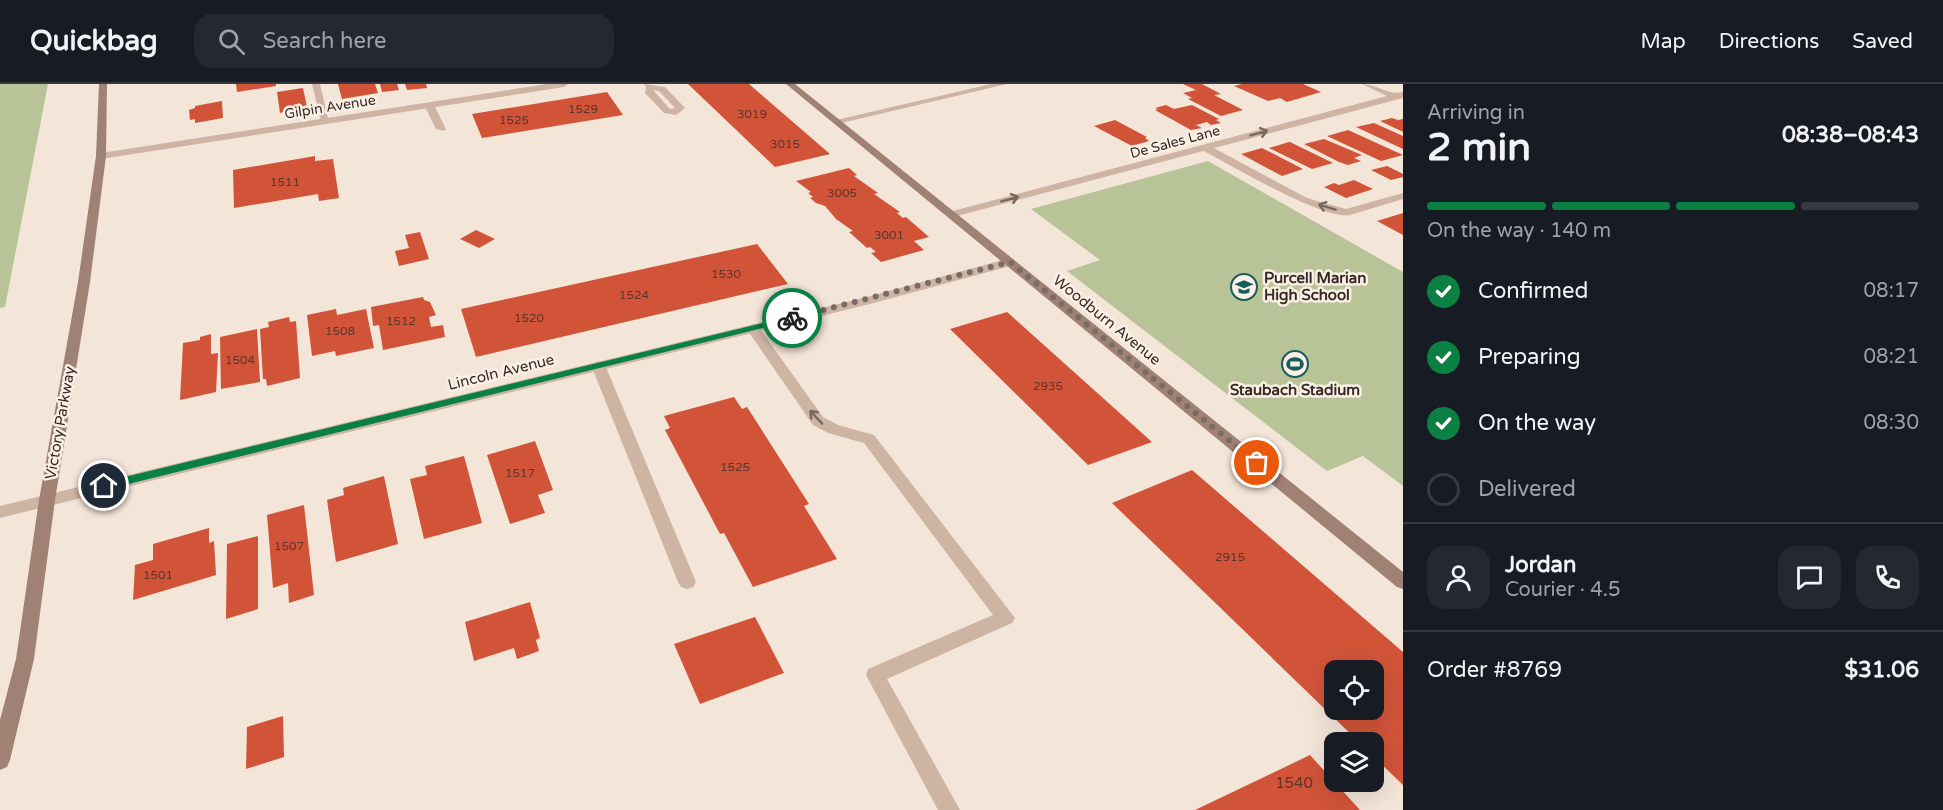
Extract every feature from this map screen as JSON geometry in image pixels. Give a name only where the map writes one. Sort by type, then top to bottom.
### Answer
[{"type":"street","name":"Victory Parkway","points":[[0,760],[25,659],[46,501],[84,282],[100,156],[103,84]]},
{"type":"street","points":[[316,84],[326,121]]},
{"type":"street","name":"Gilpin Avenue","points":[[100,156],[564,84]]},
{"type":"street","name":"Woodburn Avenue","points":[[790,84],[953,214],[1403,582]]},
{"type":"street","points":[[837,121],[1003,84]]},
{"type":"street","points":[[1366,84],[1400,97]]},
{"type":"street","name":"De Sales Lane","points":[[953,214],[1400,97]]},
{"type":"street","points":[[429,105],[441,129]]},
{"type":"street","points":[[1206,148],[1303,200],[1346,213],[1403,196]]},
{"type":"street","name":"Lincoln Avenue","points":[[0,512],[752,328],[1010,262]]},
{"type":"street","points":[[752,328],[818,422],[833,429],[869,439],[1006,618],[875,675],[949,810]]},
{"type":"street","points":[[598,365],[687,582]]},
{"type":"green space","points":[[0,84],[48,84],[5,307],[0,308]]},
{"type":"green space","name":"Staubach Stadium","points":[[1208,161],[1403,272],[1403,486],[1363,456],[1327,471],[1067,271],[1100,260],[1031,209]]},
{"type":"building","points":[[236,84],[276,84],[276,86],[237,92]]},
{"type":"building","points":[[338,84],[375,84],[378,93],[342,99]]},
{"type":"building","points":[[380,84],[397,84],[399,90],[382,92]]},
{"type":"building","points":[[405,84],[426,84],[427,88],[407,90]]},
{"type":"building","points":[[688,84],[749,84],[830,154],[775,167]]},
{"type":"building","points":[[1183,84],[1202,84],[1221,94],[1214,95],[1243,110],[1221,116],[1188,99],[1192,98],[1183,93],[1196,90]]},
{"type":"building","points":[[1303,84],[1321,92],[1287,102],[1280,98],[1268,101],[1234,86]]},
{"type":"building","points":[[303,88],[307,107],[280,113],[277,92]]},
{"type":"building","points":[[607,92],[623,115],[482,138],[472,114]]},
{"type":"building","points":[[222,101],[223,118],[195,123],[195,119],[190,120],[189,110],[195,106]]},
{"type":"building","points":[[1166,105],[1174,109],[1192,105],[1219,119],[1216,120],[1221,123],[1211,125],[1207,122],[1196,125],[1202,128],[1191,130],[1155,110],[1158,109],[1155,108]]},
{"type":"building","points":[[1392,118],[1403,119],[1403,132],[1380,121]]},
{"type":"building","points":[[1115,120],[1147,137],[1145,138],[1149,141],[1132,146],[1094,126]]},
{"type":"building","points":[[1374,123],[1403,136],[1403,149],[1356,127]]},
{"type":"building","points":[[1348,130],[1403,155],[1381,161],[1327,136]]},
{"type":"building","points":[[1324,139],[1362,155],[1354,158],[1361,161],[1348,165],[1304,144]]},
{"type":"building","points":[[1289,142],[1333,163],[1312,169],[1269,148]]},
{"type":"building","points":[[1262,148],[1303,169],[1282,176],[1241,154]]},
{"type":"building","points":[[315,156],[315,161],[333,159],[339,198],[319,201],[318,194],[234,208],[233,170]]},
{"type":"building","points":[[1387,166],[1403,174],[1403,177],[1391,180],[1371,170]]},
{"type":"building","points":[[849,168],[857,175],[854,176],[878,193],[874,194],[900,212],[897,213],[903,218],[906,217],[929,237],[914,241],[924,250],[881,262],[871,253],[876,252],[870,247],[867,248],[849,232],[853,231],[836,219],[825,206],[810,198],[813,197],[808,193],[811,192],[796,181]]},
{"type":"building","points":[[1354,180],[1373,189],[1346,198],[1324,187],[1334,183],[1339,185]]},
{"type":"building","points":[[1403,213],[1403,235],[1377,221]]},
{"type":"building","points":[[476,230],[495,239],[479,248],[460,239]]},
{"type":"building","points":[[420,232],[429,259],[399,266],[395,251],[409,248],[405,235]]},
{"type":"building","points":[[757,244],[788,284],[476,357],[461,309]]},
{"type":"building","points":[[423,297],[424,300],[430,302],[436,315],[429,317],[431,327],[443,325],[445,337],[383,350],[379,325],[373,326],[371,307]]},
{"type":"building","points":[[336,309],[337,315],[366,309],[374,348],[336,356],[335,351],[312,356],[307,315]]},
{"type":"building","points":[[1007,312],[1152,442],[1088,465],[950,329]]},
{"type":"building","points":[[289,317],[290,322],[296,321],[300,378],[267,386],[266,379],[263,379],[260,329],[269,327],[268,322]]},
{"type":"building","points":[[257,329],[260,382],[221,389],[220,337]]},
{"type":"building","points":[[211,334],[211,354],[218,353],[216,392],[180,400],[183,343],[200,340],[200,337]]},
{"type":"building","points":[[734,397],[742,409],[747,407],[809,504],[804,506],[837,559],[753,587],[724,533],[720,534],[665,430],[670,428],[664,416]]},
{"type":"building","points":[[535,441],[553,490],[538,495],[545,513],[510,524],[487,455]]},
{"type":"building","points":[[464,456],[482,523],[424,539],[410,479],[427,475],[425,466]]},
{"type":"building","points":[[1192,470],[1403,652],[1403,785],[1384,767],[1384,732],[1349,732],[1336,720],[1384,720],[1384,660],[1324,660],[1324,708],[1112,503]]},
{"type":"building","points":[[384,476],[398,544],[336,562],[327,500],[344,495],[343,488]]},
{"type":"building","points":[[304,505],[314,595],[289,603],[288,583],[273,588],[267,515]]},
{"type":"building","points":[[209,528],[209,543],[214,541],[216,575],[133,600],[135,565],[153,560],[153,544]]},
{"type":"building","points":[[258,536],[258,609],[226,619],[227,544]]},
{"type":"building","points":[[530,602],[540,638],[536,640],[539,651],[517,659],[514,648],[474,661],[465,622]]},
{"type":"building","points":[[755,617],[784,673],[700,704],[674,644]]},
{"type":"building","points":[[283,716],[284,757],[246,769],[247,727]]},
{"type":"building","points":[[1310,755],[1324,770],[1324,792],[1344,792],[1360,810],[1195,810]]},
{"type":"way so far","points":[[792,318],[1010,262],[1257,463]]},
{"type":"place","name":"Purcell Marian High School","points":[[1244,287]]},
{"type":"place","name":"Staubach Stadium","points":[[1295,364]]},
{"type":"route","points":[[104,486],[792,318]]}]
